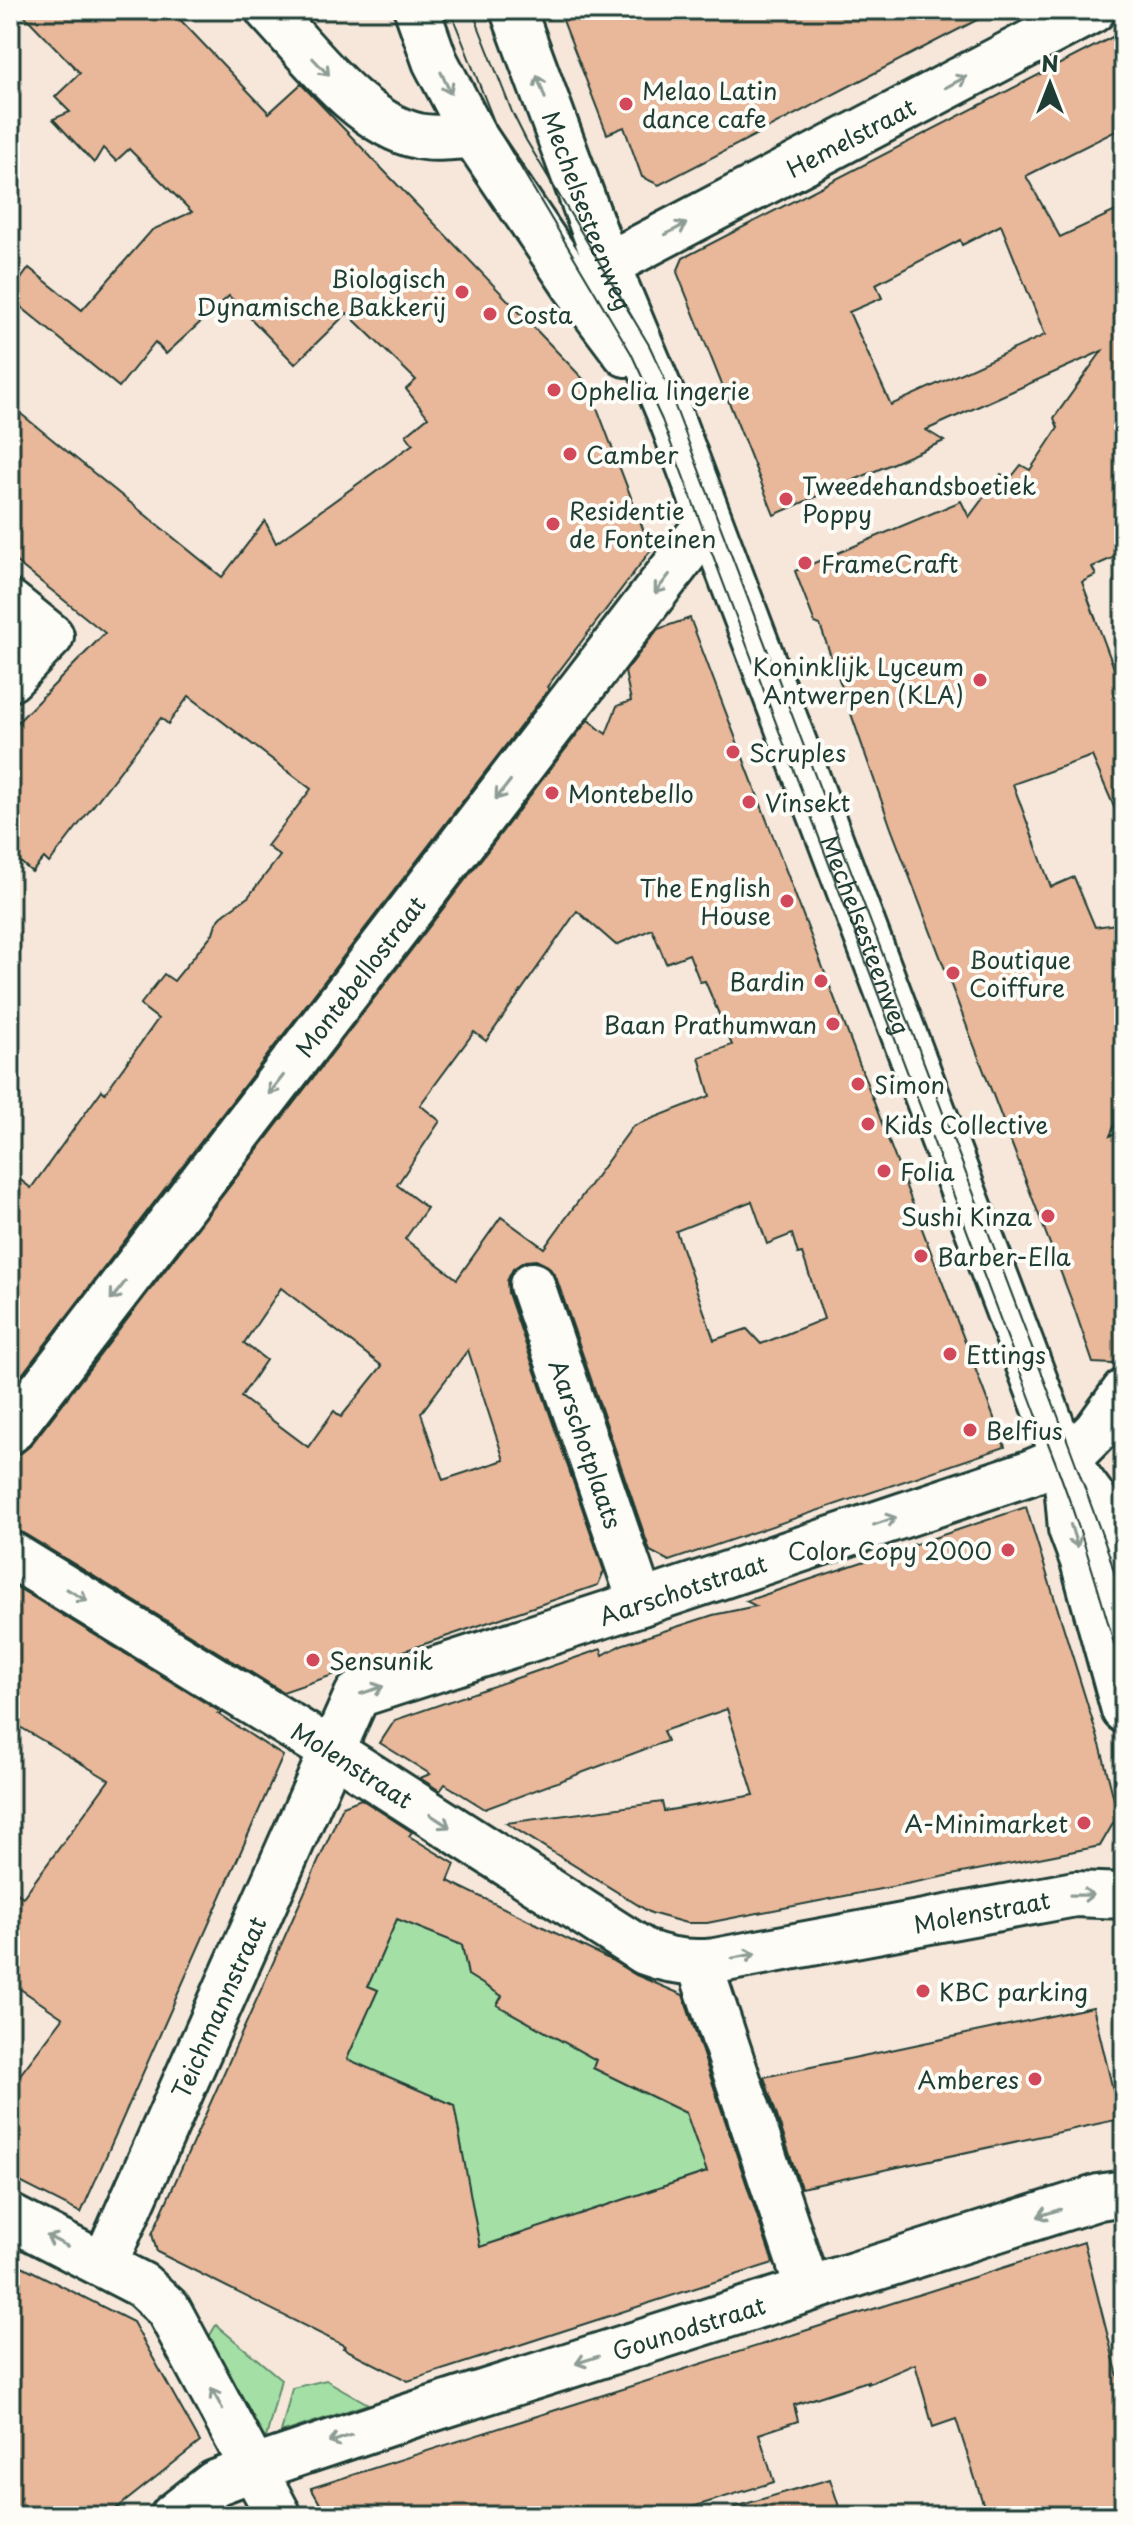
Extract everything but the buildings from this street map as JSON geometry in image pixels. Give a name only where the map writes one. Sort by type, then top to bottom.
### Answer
[{"type":"street","points":[[268,10],[353,101],[374,117],[400,132],[422,137],[474,136]]},
{"type":"street","name":"Mechelsesteenweg","points":[[417,10],[435,61],[474,136],[591,276],[668,410],[1064,1458],[1071,1529],[1083,1561],[1124,1710]]},
{"type":"street","name":"Mechelsesteenweg","points":[[513,10],[591,276]]},
{"type":"street","name":"Hemelstraat","points":[[591,276],[1093,10]]},
{"type":"street","name":"Montebellostraat","points":[[10,1431],[709,522]]},
{"type":"street","points":[[10,603],[51,636],[10,679]]},
{"type":"street","name":"Aarschotplaats","points":[[532,1285],[641,1603]]},
{"type":"street","name":"Aarschotstraat","points":[[330,1750],[357,1695],[1029,1473],[1072,1455],[1096,1431],[1124,1392]]},
{"type":"street","name":"Mechelsesteenweg","points":[[1064,1458],[1108,1518],[1124,1570]]},
{"type":"street","name":"Molenstraat","points":[[10,1554],[330,1750],[645,1952],[662,1959],[699,1963],[1075,1894],[1124,1896]]},
{"type":"street","name":"Teichmannstraat","points":[[104,2265],[330,1750]]},
{"type":"street","points":[[699,1963],[808,2289]]},
{"type":"street","name":"Gounodstraat","points":[[173,2516],[215,2483],[255,2468],[808,2289],[1099,2197],[1124,2193]]},
{"type":"street","points":[[10,2217],[142,2285],[168,2309],[279,2516]]},
{"type":"green space","points":[[409,1908],[460,1940],[458,1944],[462,1945],[468,1975],[502,1996],[497,2005],[596,2060],[593,2068],[686,2113],[707,2172],[480,2247],[344,2058],[378,1990],[366,1985],[392,1917],[402,1921]]},
{"type":"green space","points":[[216,2325],[281,2379],[266,2438],[253,2428],[203,2347]]},
{"type":"green space","points":[[326,2380],[368,2404],[281,2433],[292,2388]]},
{"type":"tram line","points":[[450,10],[495,124],[631,353],[662,420],[1062,1479],[1124,1679]]},
{"type":"tram line","points":[[472,10],[526,140],[649,345],[663,375],[1069,1445],[1109,1554],[1124,1607]]},
{"type":"place","name":"Melao Latin dance cafe","points":[[626,104]]},
{"type":"place","name":"Biologisch Dynamische Bakkerij","points":[[462,292]]},
{"type":"place","name":"Costa","points":[[490,314]]},
{"type":"place","name":"Ophelia lingerie","points":[[554,390]]},
{"type":"place","name":"Camber","points":[[570,454]]},
{"type":"place","name":"Tweedehandsboetiek Poppy","points":[[786,499]]},
{"type":"place","name":"Residentie de Fonteinen","points":[[553,524]]},
{"type":"place","name":"FrameCraft","points":[[805,563]]},
{"type":"place","name":"Koninklijk Lyceum Antwerpen (KLA)","points":[[980,680]]},
{"type":"place","name":"Scruples","points":[[733,752]]},
{"type":"place","name":"Montebello","points":[[552,793]]},
{"type":"place","name":"Vinsekt","points":[[749,802]]},
{"type":"place","name":"The English House","points":[[787,901]]},
{"type":"place","name":"Boutique Coiffure","points":[[953,973]]},
{"type":"place","name":"Bardin","points":[[821,981]]},
{"type":"place","name":"Baan Prathumwan","points":[[833,1024]]},
{"type":"place","name":"Simon","points":[[858,1084]]},
{"type":"place","name":"Kids Collective","points":[[868,1124]]},
{"type":"place","name":"Folia","points":[[884,1171]]},
{"type":"place","name":"Sushi Kinza","points":[[1048,1216]]},
{"type":"place","name":"Barber-Ella","points":[[921,1256]]},
{"type":"place","name":"Ettings","points":[[950,1354]]},
{"type":"place","name":"Belfius","points":[[970,1430]]},
{"type":"place","name":"Color Copy 2000","points":[[1008,1550]]},
{"type":"place","name":"Sensunik","points":[[313,1660]]},
{"type":"place","name":"A-Minimarket","points":[[1084,1823]]},
{"type":"place","name":"KBC parking","points":[[923,1991]]},
{"type":"place","name":"Amberes","points":[[1035,2079]]}]
